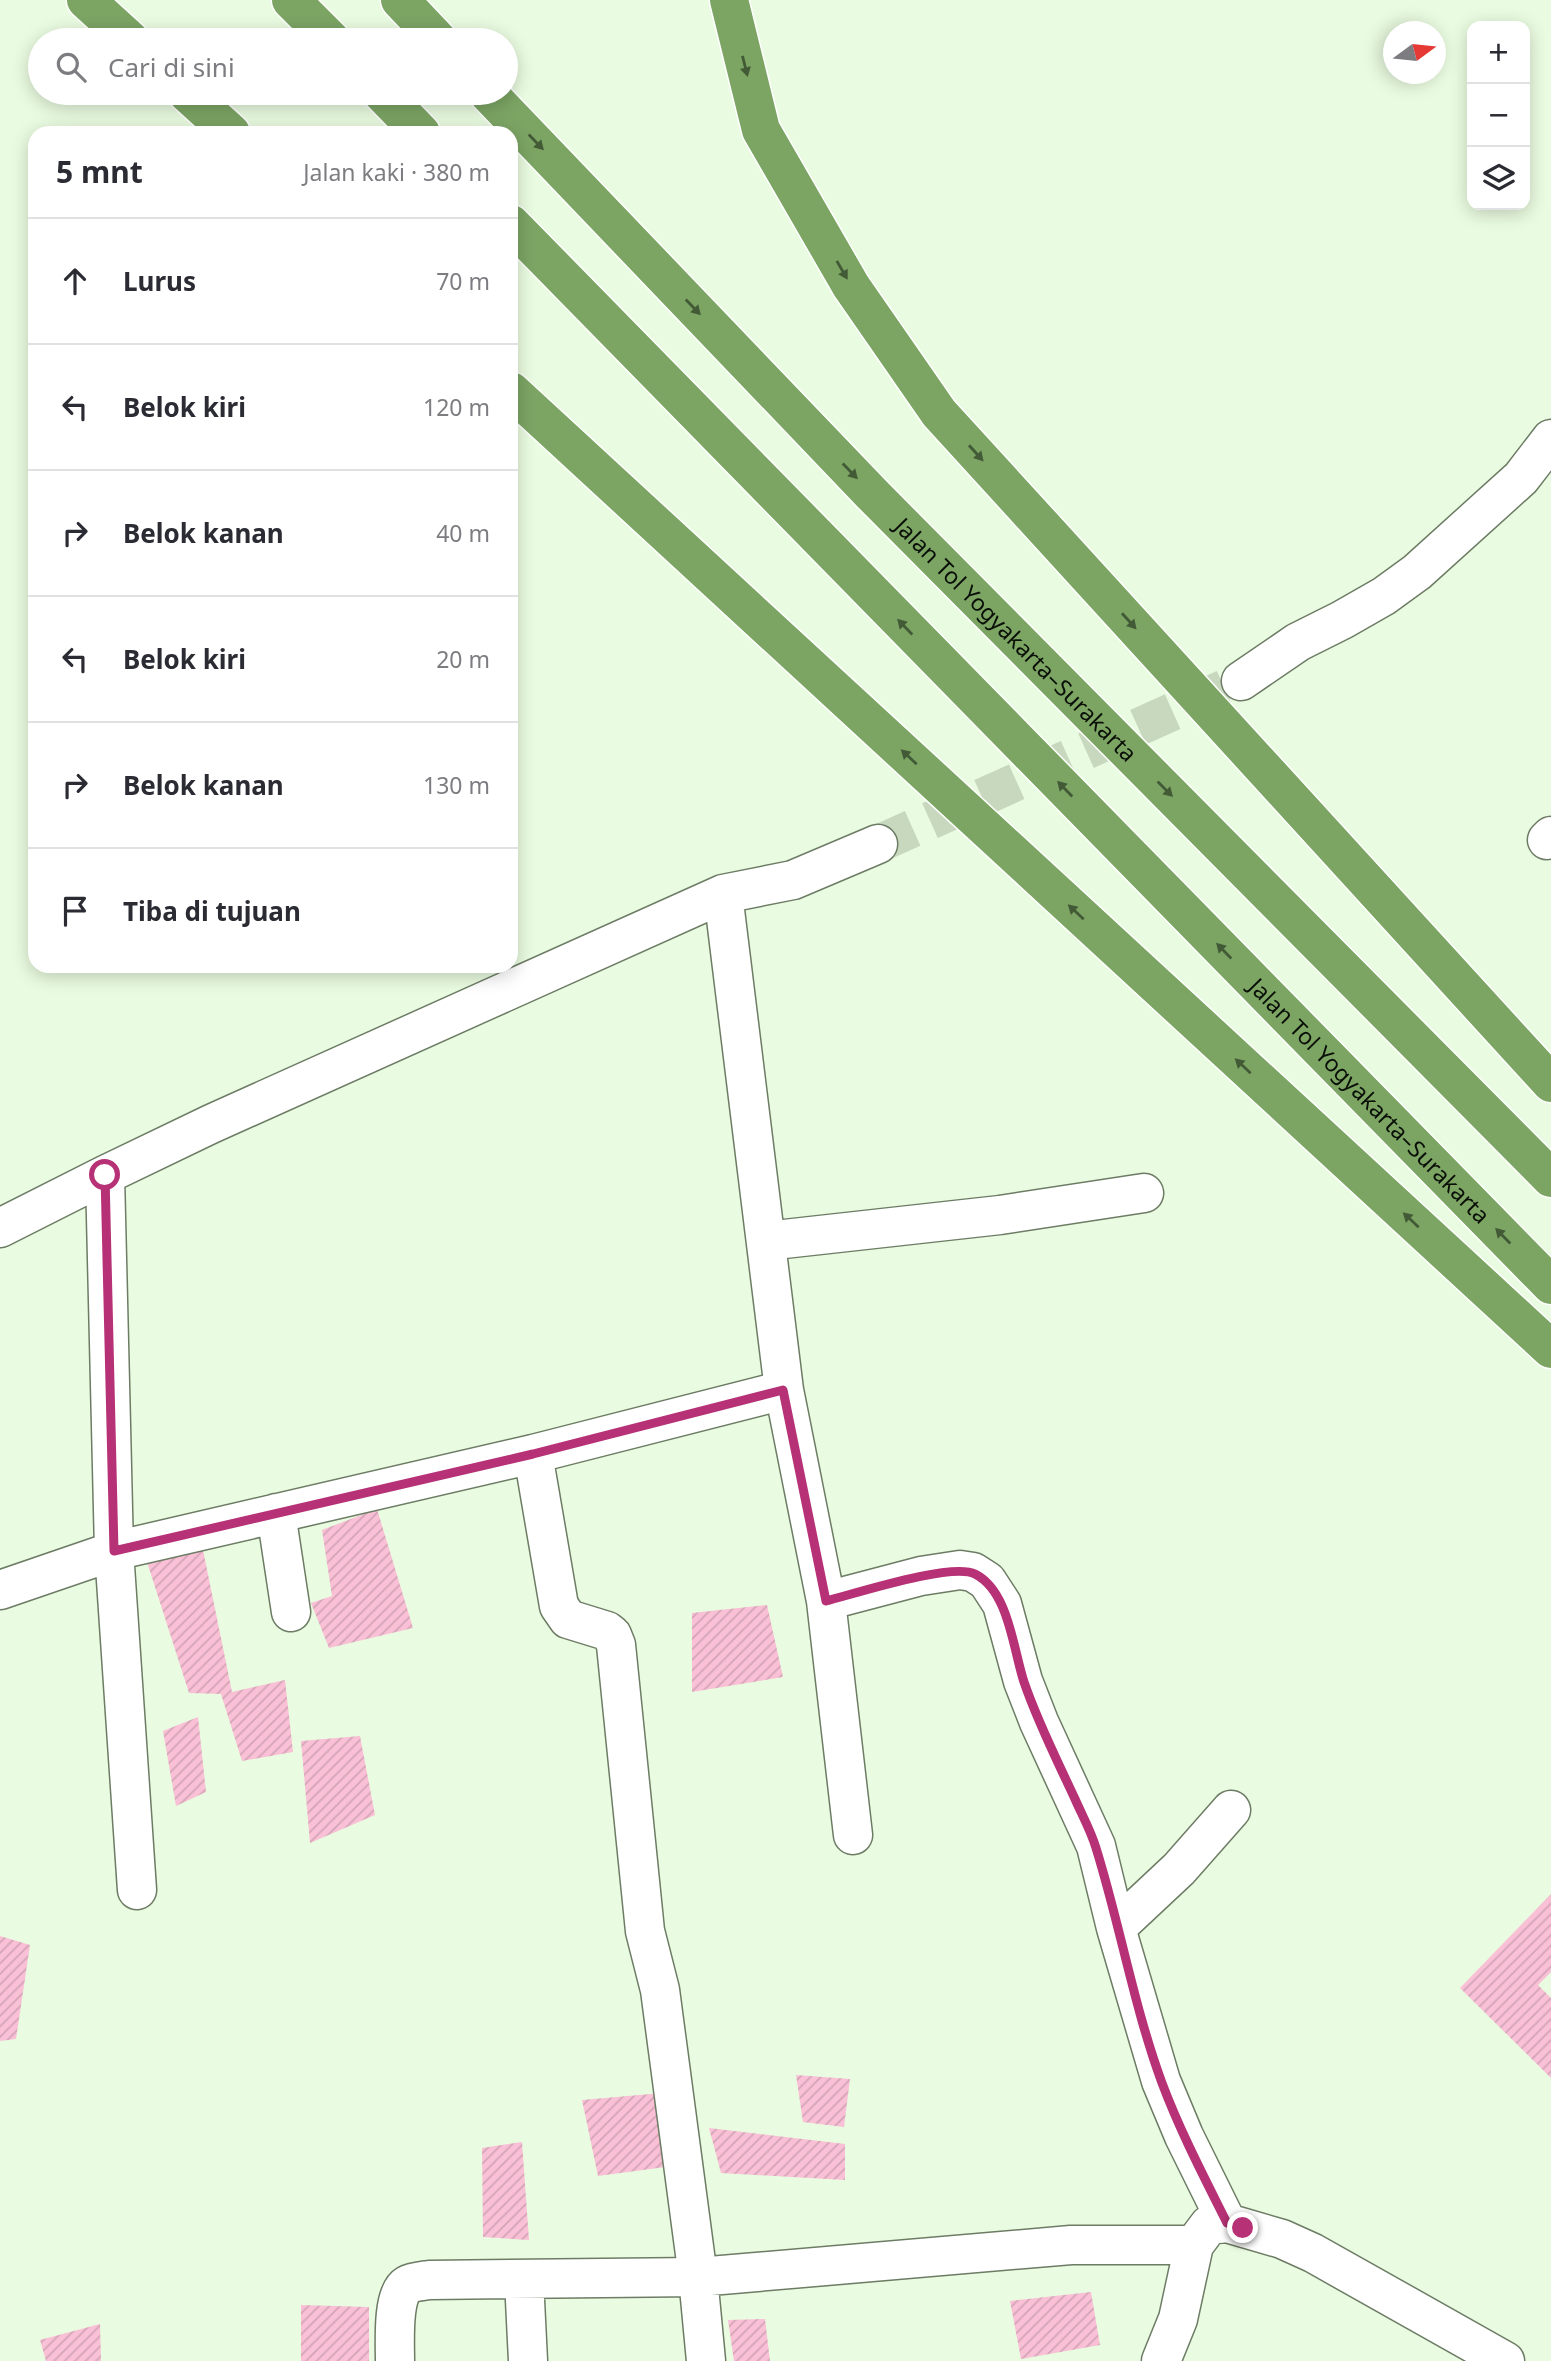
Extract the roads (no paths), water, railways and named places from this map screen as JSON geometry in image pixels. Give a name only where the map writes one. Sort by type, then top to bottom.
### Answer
[{"type":"highway","points":[[86,0],[117,28]]},
{"type":"highway","points":[[291,0],[319,28]]},
{"type":"highway","points":[[400,0],[427,28]]},
{"type":"highway","points":[[729,0],[761,130],[851,286],[939,413],[1551,1083]]},
{"type":"highway","points":[[200,105],[223,126]]},
{"type":"highway","points":[[394,105],[414,126]]},
{"type":"highway","name":"Jalan Tol Yogyakarta–Surakarta","points":[[499,105],[872,494],[1551,1178]]},
{"type":"highway","name":"Jalan Tol Yogyakarta–Surakarta","points":[[518,231],[1551,1285]]},
{"type":"highway","points":[[518,397],[1551,1349]]},
{"type":"street","points":[[1241,681],[1298,642],[1374,602],[1417,572],[1521,478],[1551,439]]},
{"type":"street","points":[[0,1228],[105,1175],[723,894],[793,880],[878,844]]},
{"type":"street","points":[[723,894],[783,1390],[826,1601],[853,1835]]},
{"type":"street","points":[[105,1175],[114,1551],[137,1890]]},
{"type":"street","points":[[765,1241],[1012,1214],[1144,1193]]},
{"type":"street","points":[[0,1590],[114,1551],[533,1454],[783,1390]]},
{"type":"street","points":[[533,1454],[559,1606],[568,1619],[607,1631],[616,1645],[645,1931],[660,1990],[698,2277],[706,2361]]},
{"type":"street","points":[[276,1513],[291,1612]]},
{"type":"street","points":[[826,1601],[921,1576],[960,1570],[973,1572],[987,1581],[1002,1604],[1023,1681],[1096,1846],[1116,1928],[1161,2081],[1184,2136],[1227,2223]]},
{"type":"street","points":[[1116,1928],[1179,1869],[1231,1810]]},
{"type":"street","points":[[1161,2361],[1178,2319],[1194,2245],[1209,2225],[1227,2223],[1282,2239],[1313,2253],[1505,2361]]},
{"type":"street","points":[[395,2361],[397,2302],[406,2285],[429,2280],[698,2277],[1071,2245],[1194,2245]]},
{"type":"street","points":[[524,2280],[528,2361]]},
{"type":"tunnel","points":[[878,844],[1241,681]]}]
